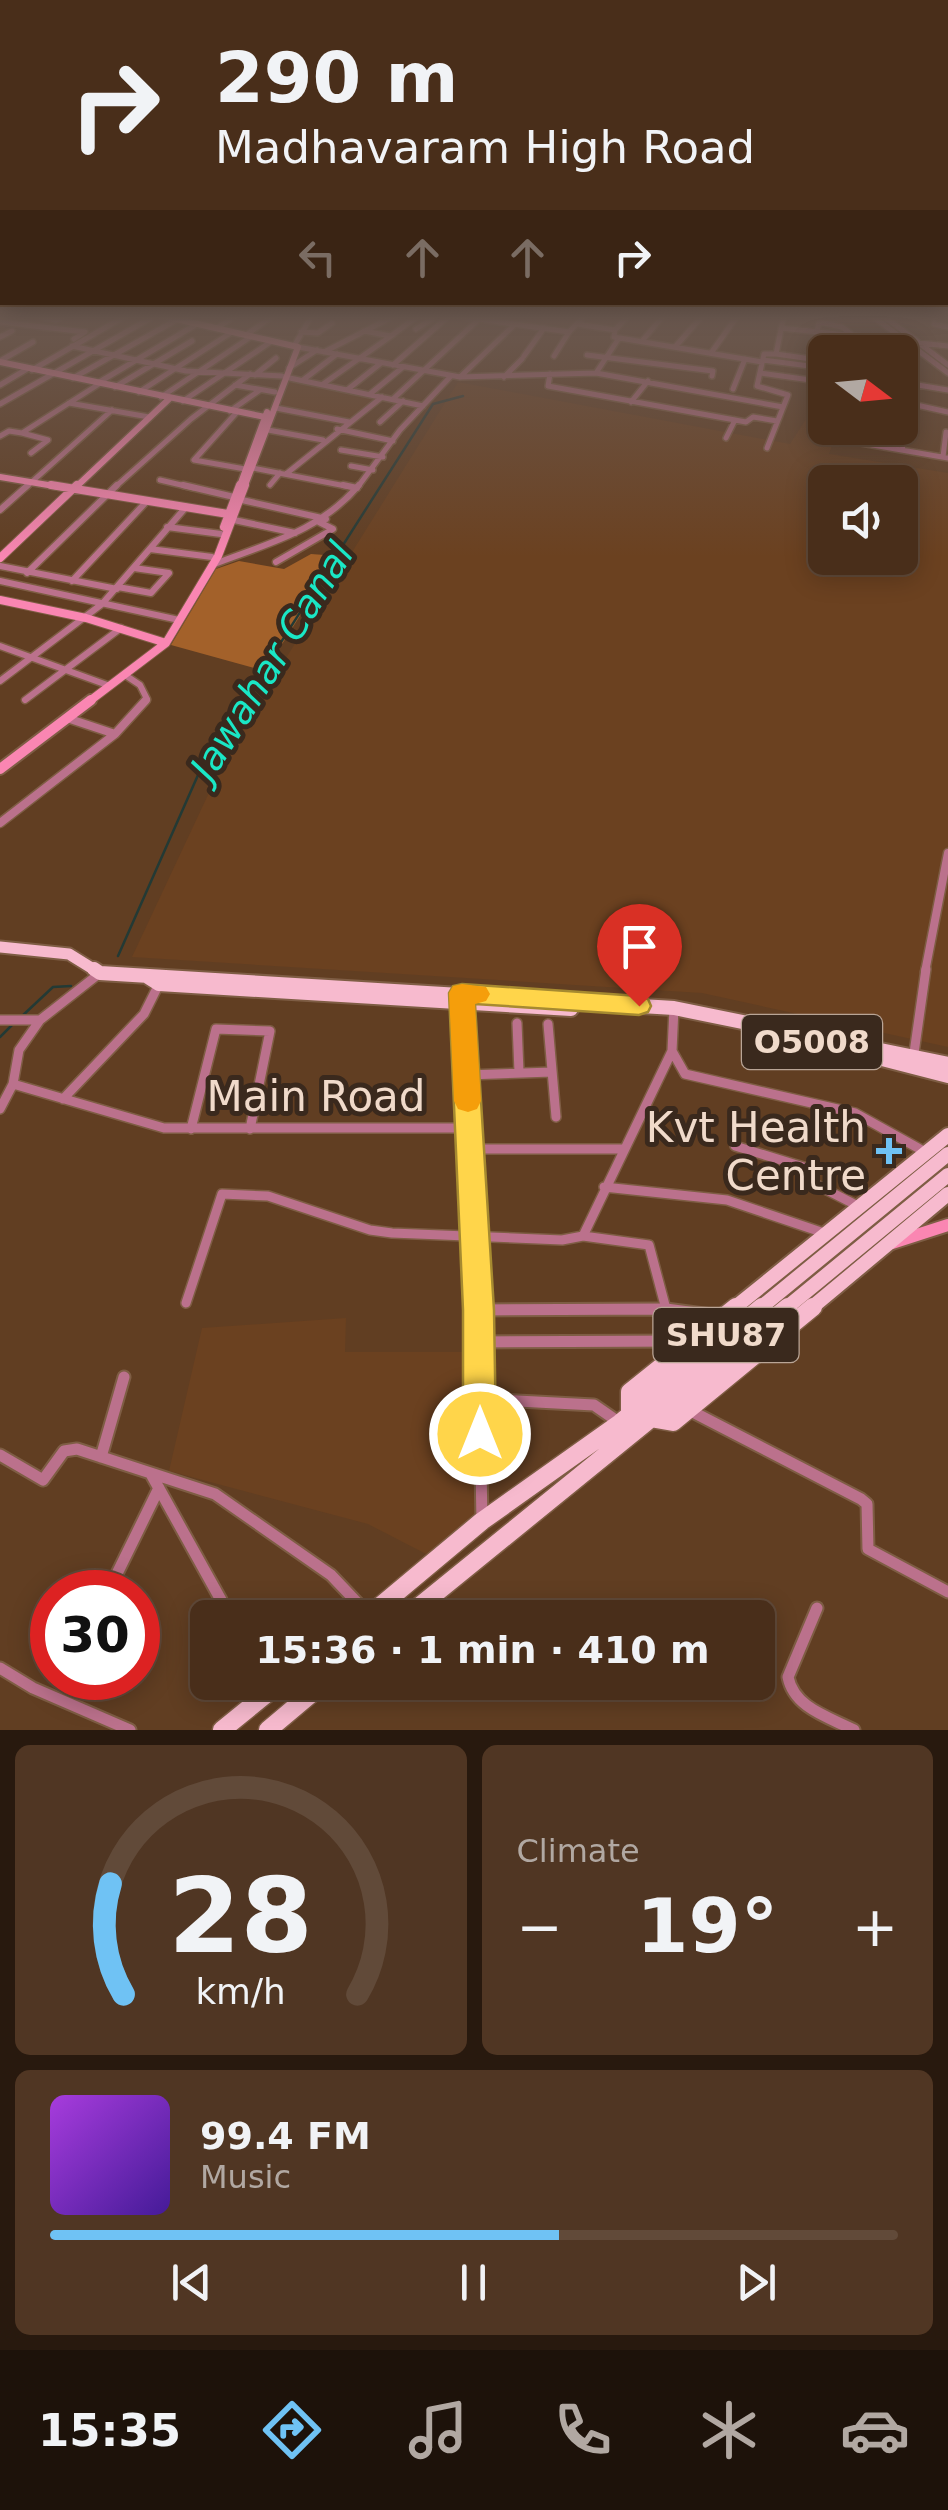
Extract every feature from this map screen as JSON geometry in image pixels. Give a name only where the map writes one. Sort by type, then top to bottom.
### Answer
[{"type":"main road","points":[[0,947],[69,954],[100,973],[144,974],[162,980],[674,1011]]},
{"type":"main road","name":"O5008","points":[[674,1011],[913,1061],[948,1064]]},
{"type":"main road","name":"O5008","points":[[913,1061],[948,1076]]},
{"type":"main road","points":[[625,1418],[630,1392],[926,1153],[947,1142]]},
{"type":"main road","name":"SHU87","points":[[427,1600],[650,1418],[809,1280],[947,1142]]},
{"type":"main road","name":"SHU87","points":[[387,1600],[482,1521],[948,1175]]},
{"type":"main road","points":[[650,1418],[672,1422],[688,1410],[948,1194]]},
{"type":"main road","points":[[222,1730],[260,1700]]},
{"type":"main road","points":[[268,1730],[304,1700]]},
{"type":"street","points":[[22,433],[78,396]]},
{"type":"street","points":[[155,396],[265,417]]},
{"type":"street","points":[[0,558],[168,396]]},
{"type":"street","points":[[184,401],[192,396]]},
{"type":"street","points":[[28,573],[106,494],[220,396]]},
{"type":"street","points":[[253,396],[233,411],[194,460],[357,488]]},
{"type":"street","points":[[0,769],[166,643],[212,561],[274,396]]},
{"type":"street","points":[[249,468],[279,396]]},
{"type":"street","points":[[377,396],[423,406]]},
{"type":"street","points":[[393,399],[397,396]]},
{"type":"street","points":[[150,549],[212,561],[322,521],[373,470],[433,396]]},
{"type":"street","points":[[598,396],[696,415],[746,422],[753,417],[777,421]]},
{"type":"street","points":[[631,402],[636,396]]},
{"type":"street","points":[[696,415],[707,396]]},
{"type":"street","points":[[723,396],[783,407]]},
{"type":"street","points":[[767,448],[788,396]]},
{"type":"street","points":[[270,485],[382,397]]},
{"type":"street","points":[[380,422],[404,401]]},
{"type":"street","points":[[68,402],[148,417]]},
{"type":"street","points":[[918,405],[948,412]]},
{"type":"street","points":[[276,408],[349,422]]},
{"type":"street","points":[[0,510],[112,410]]},
{"type":"street","points":[[315,426],[325,417]]},
{"type":"street","points":[[726,438],[735,420]]},
{"type":"street","points":[[337,429],[393,441]]},
{"type":"street","points":[[268,430],[324,440]]},
{"type":"street","points":[[0,436],[9,431],[48,440],[31,453]]},
{"type":"street","points":[[876,445],[945,457],[946,432]]},
{"type":"street","points":[[902,450],[903,445]]},
{"type":"street","points":[[341,450],[383,457]]},
{"type":"street","points":[[351,466],[373,470]]},
{"type":"street","points":[[0,477],[186,507],[295,533]]},
{"type":"street","points":[[160,480],[322,521],[333,529],[276,562]]},
{"type":"street","points":[[72,581],[147,501]]},
{"type":"street","points":[[0,680],[102,604],[186,507]]},
{"type":"street","points":[[212,561],[231,517]]},
{"type":"street","points":[[168,527],[221,534]]},
{"type":"street","points":[[0,566],[151,592],[169,574],[134,568]]},
{"type":"street","points":[[0,581],[179,620]]},
{"type":"street","points":[[0,600],[86,618],[166,643]]},
{"type":"street","points":[[25,700],[122,628]]},
{"type":"street","points":[[0,646],[110,686]]},
{"type":"street","points":[[1,820],[114,734],[148,698],[140,685],[125,676]]},
{"type":"street","points":[[67,718],[114,734]]},
{"type":"street","points":[[913,1061],[948,853]]},
{"type":"street","points":[[0,1109],[13,1084],[19,1050],[40,1020],[100,973]]},
{"type":"street","points":[[63,1099],[144,1014],[162,980]]},
{"type":"street","points":[[461,998],[478,1310],[482,1521]]},
{"type":"street","points":[[584,1236],[604,1187],[672,1052],[674,1011]]},
{"type":"street","points":[[0,1020],[40,1020]]},
{"type":"street","points":[[517,1023],[520,1072]]},
{"type":"street","points":[[548,1024],[556,1118]]},
{"type":"street","points":[[190,1129],[216,1029],[270,1031],[250,1129]]},
{"type":"street","points":[[672,1052],[685,1074],[855,1114],[926,1153]]},
{"type":"street","points":[[467,1074],[552,1072]]},
{"type":"street","name":"Main Road","points":[[13,1084],[164,1128],[469,1128]]},
{"type":"street","points":[[735,1146],[810,1169],[813,1183],[860,1207]]},
{"type":"street","points":[[468,1149],[624,1149]]},
{"type":"street","points":[[604,1187],[727,1200],[828,1234]]},
{"type":"street","points":[[186,1303],[222,1194],[268,1196],[370,1230],[474,1238],[562,1240],[584,1236],[650,1244],[666,1309]]},
{"type":"street","points":[[888,1244],[948,1225]]},
{"type":"street","points":[[478,1310],[666,1309],[724,1316]]},
{"type":"street","points":[[478,1342],[690,1341]]},
{"type":"street","points":[[101,1457],[124,1377]]},
{"type":"street","points":[[480,1399],[594,1405],[625,1418]]},
{"type":"street","points":[[688,1410],[861,1499],[868,1504],[868,1549],[948,1592]]},
{"type":"street","points":[[0,1455],[43,1480],[70,1448],[215,1494],[331,1576],[353,1600]]},
{"type":"street","points":[[151,1474],[221,1600]]},
{"type":"street","points":[[119,1570],[159,1488]]},
{"type":"street","points":[[816,1608],[788,1677],[788,1687],[797,1699],[854,1730]]},
{"type":"street","points":[[0,1668],[33,1688],[130,1730]]},
{"type":"shaded area","points":[[281,396],[380,397],[349,422],[278,408]]},
{"type":"shaded area","points":[[449,396],[532,396],[790,444],[808,416],[808,445],[832,445],[829,454],[898,465],[808,465],[808,575],[918,575],[918,468],[948,473],[948,1047],[702,993],[132,957],[230,748]]},
{"type":"shaded area","points":[[311,554],[338,556],[265,671],[171,645],[216,569],[239,561],[284,569]]},
{"type":"shaded area","points":[[346,1318],[345,1352],[469,1352],[477,1514],[430,1556],[368,1524],[169,1471],[202,1328]]},
{"type":"waterway","name":"Jawahar Canal","points":[[118,956],[202,766],[433,404],[463,396]]},
{"type":"waterway","name":"Jawahar Canal","points":[[20,1018],[53,987],[71,986]]},
{"type":"waterway","name":"Jawahar Canal","points":[[0,1037],[14,1023]]},
{"type":"slow traffic","points":[[468,1101],[461,1003],[462,993],[477,994]]},
{"type":"place","name":"Kvt Health Centre","points":[[889,1151]]},
{"type":"route","points":[[480,1434],[478,1310],[462,993],[639,1006]]}]
